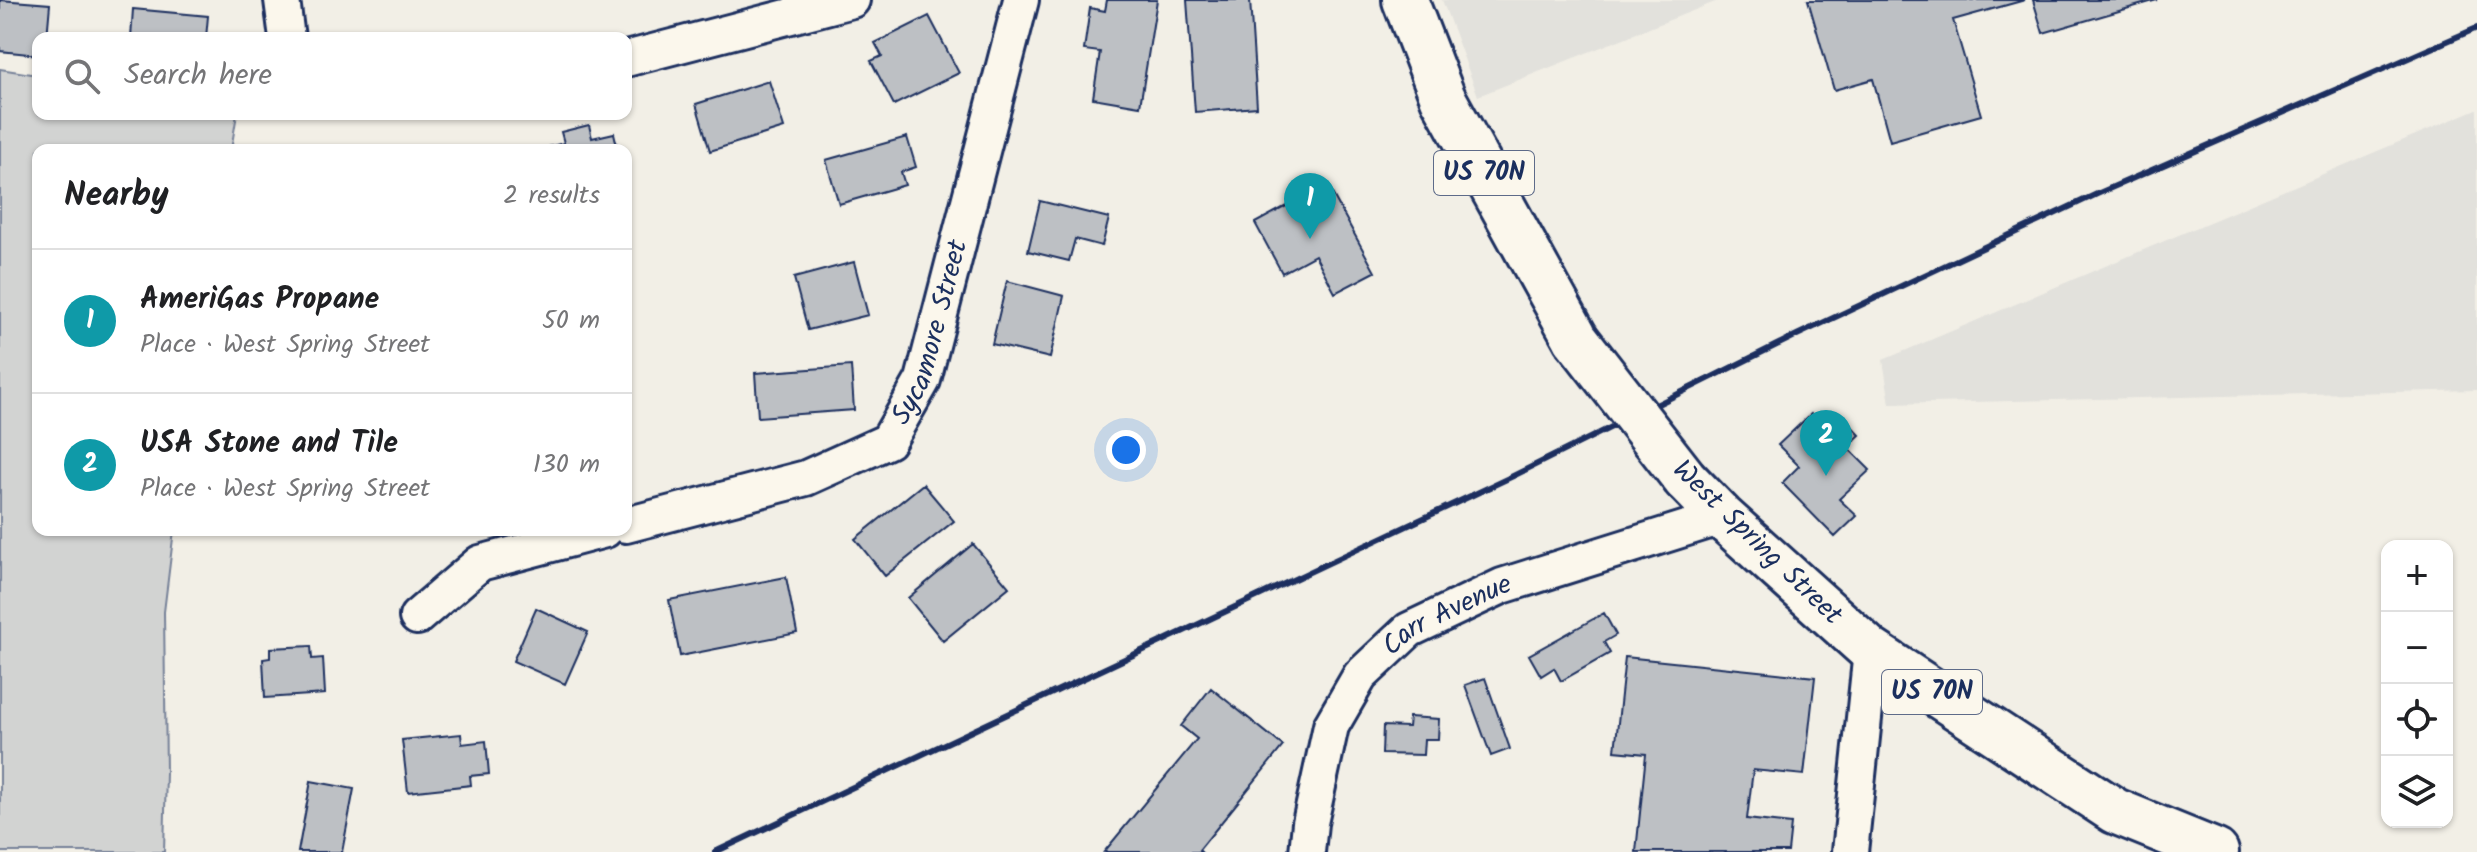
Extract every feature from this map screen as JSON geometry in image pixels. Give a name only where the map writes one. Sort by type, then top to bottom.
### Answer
[{"type":"main road","name":"West Spring Street","points":[[1405,0],[1443,98],[1576,339],[1685,479],[1722,517],[1871,651],[2115,811],[2216,852]]},
{"type":"street","points":[[632,57],[852,0]]},
{"type":"street","name":"Sycamore Street","points":[[632,523],[806,478],[888,441],[923,380],[1021,0]]},
{"type":"street","points":[[280,1],[286,32]]},
{"type":"street","name":"Carr Avenue","points":[[1307,852],[1310,823],[1331,726],[1360,676],[1409,630],[1502,586],[1722,517]]},
{"type":"street","points":[[417,617],[480,563],[582,536]]},
{"type":"street","points":[[1850,852],[1871,651]]},
{"type":"shaded area","points":[[1442,0],[1720,0],[1478,96]]},
{"type":"shaded area","points":[[0,69],[32,74],[32,120],[236,120],[232,144],[32,144],[32,536],[173,536],[164,612],[164,852],[0,852]]},
{"type":"shaded area","points":[[2477,109],[2477,390],[1890,404],[1883,360]]},
{"type":"building","points":[[0,0],[50,4],[48,32],[32,32],[32,54],[0,51]]},
{"type":"building","points":[[1107,0],[1157,0],[1140,106],[1093,98],[1100,52],[1084,50],[1090,8],[1105,11]]},
{"type":"building","points":[[1187,0],[1250,0],[1257,107],[1195,112]]},
{"type":"building","points":[[1808,0],[2025,0],[1953,20],[1981,115],[1890,141],[1873,79],[1834,90]]},
{"type":"building","points":[[2033,0],[2157,0],[2043,33]]},
{"type":"building","points":[[133,9],[208,16],[207,32],[131,32]]},
{"type":"building","points":[[929,16],[959,73],[894,105],[871,61],[882,56],[875,43]]},
{"type":"building","points":[[769,81],[784,128],[710,151],[696,104]]},
{"type":"building","points":[[589,125],[592,138],[614,133],[617,144],[560,144],[564,143],[561,132]]},
{"type":"building","points":[[907,137],[916,167],[901,172],[905,185],[839,204],[826,160]]},
{"type":"building","points":[[1327,184],[1375,272],[1335,293],[1315,255],[1282,273],[1255,223]]},
{"type":"building","points":[[1040,201],[1109,218],[1102,246],[1075,239],[1069,261],[1028,251]]},
{"type":"building","points":[[854,262],[868,315],[808,330],[794,278]]},
{"type":"building","points":[[1007,281],[1064,296],[1050,358],[992,344]]},
{"type":"building","points":[[851,366],[854,410],[758,417],[755,373]]},
{"type":"building","points":[[1811,414],[1831,433],[1845,419],[1860,435],[1847,447],[1870,470],[1839,499],[1857,516],[1835,537],[1782,483],[1799,466],[1778,445]]},
{"type":"building","points":[[923,484],[954,521],[885,576],[855,539]]},
{"type":"building","points":[[973,544],[1009,587],[943,641],[908,598]]},
{"type":"building","points":[[786,577],[797,633],[680,656],[669,600]]},
{"type":"building","points":[[536,608],[588,632],[565,684],[513,661]]},
{"type":"building","points":[[1604,613],[1616,635],[1604,642],[1610,653],[1561,681],[1554,668],[1541,676],[1529,655]]},
{"type":"building","points":[[311,646],[312,659],[323,658],[325,694],[265,698],[263,659],[270,658],[270,648]]},
{"type":"building","points":[[1625,657],[1815,677],[1804,775],[1753,770],[1747,819],[1791,824],[1788,852],[1636,852],[1646,754],[1615,751]]},
{"type":"building","points":[[1485,678],[1510,749],[1491,756],[1465,685]]},
{"type":"building","points":[[1211,688],[1283,746],[1199,850],[1201,852],[1104,852],[1197,739],[1181,726]]},
{"type":"building","points":[[1409,717],[1439,719],[1438,739],[1424,739],[1423,755],[1382,754],[1383,726],[1408,727]]},
{"type":"building","points":[[461,734],[462,744],[486,741],[489,774],[470,776],[471,785],[408,792],[402,740]]},
{"type":"building","points":[[311,781],[354,789],[342,852],[298,852]]},
{"type":"railway","points":[[715,852],[1513,476],[1797,335],[2097,194],[2477,28]]},
{"type":"place","name":"AmeriGas Propane","points":[[1310,239]]},
{"type":"place","name":"USA Stone and Tile","points":[[1826,476]]}]
